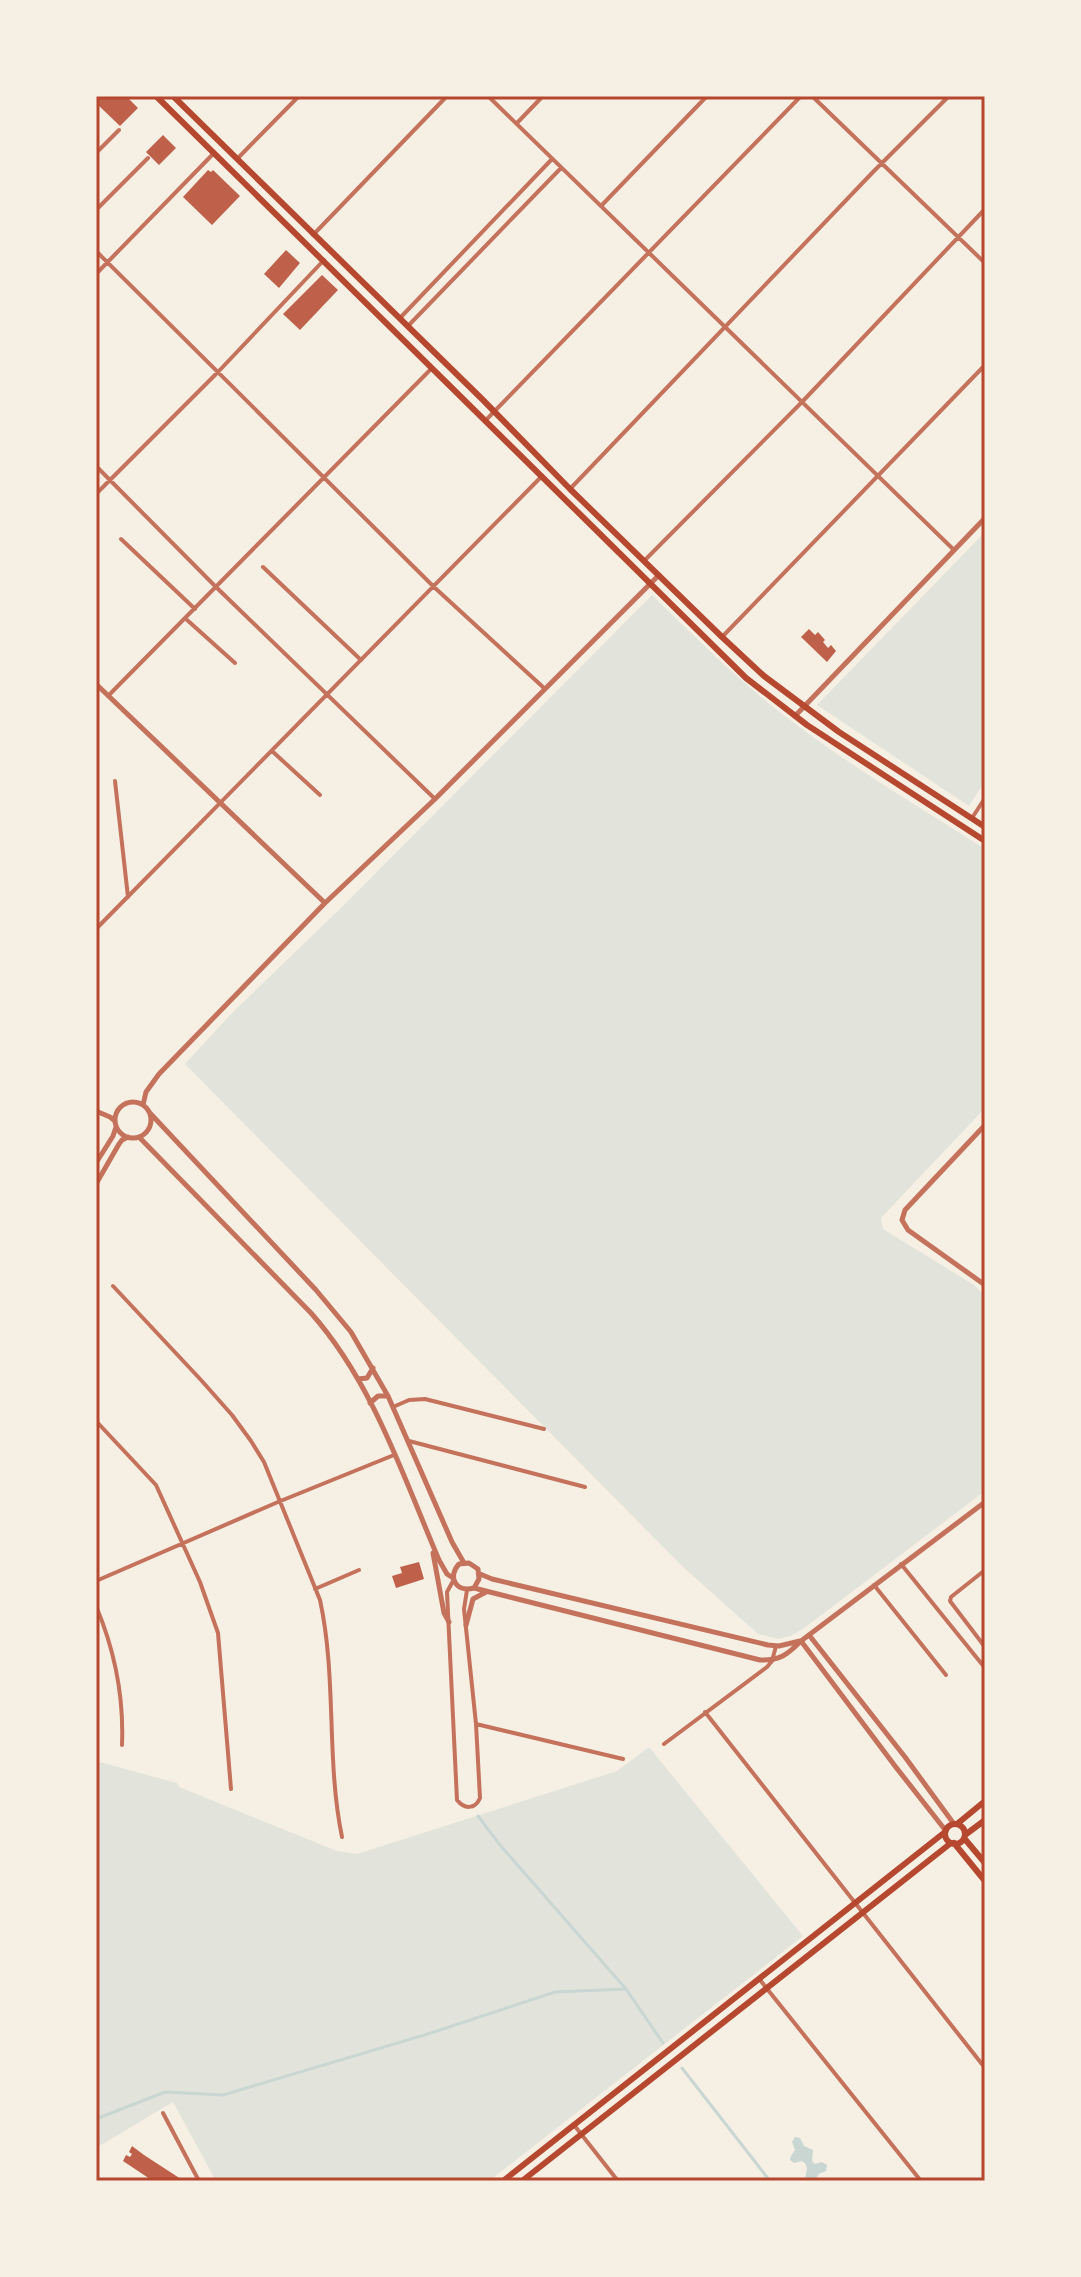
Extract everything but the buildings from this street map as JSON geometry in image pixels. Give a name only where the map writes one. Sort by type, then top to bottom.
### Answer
[{"type":"main road","points":[[156,96],[746,678],[795,716],[985,841]]},
{"type":"main road","points":[[173,96],[570,489],[764,676],[839,732],[985,827]]},
{"type":"main road","points":[[503,2181],[985,1801]]},
{"type":"main road","points":[[522,2181],[985,1820]]},
{"type":"main road","points":[[955,1824],[963,1828],[965,1836],[985,1863]]},
{"type":"main road","points":[[946,1831],[946,1838],[985,1881]]},
{"type":"street","points":[[237,159],[299,96]]},
{"type":"street","points":[[313,235],[447,96]]},
{"type":"street","points":[[488,96],[954,550]]},
{"type":"street","points":[[516,123],[543,96]]},
{"type":"street","points":[[601,206],[707,96]]},
{"type":"street","points":[[486,420],[801,96]]},
{"type":"street","points":[[812,96],[985,263]]},
{"type":"street","points":[[570,489],[949,96]]},
{"type":"street","points":[[96,153],[119,130]]},
{"type":"street","points":[[96,274],[214,153]]},
{"type":"street","points":[[96,210],[148,158]]},
{"type":"street","points":[[400,318],[552,159]]},
{"type":"street","points":[[408,326],[561,168]]},
{"type":"street","points":[[645,560],[802,402],[985,209]]},
{"type":"street","points":[[96,251],[434,587],[544,688]]},
{"type":"street","points":[[96,494],[324,260]]},
{"type":"street","points":[[722,637],[985,365]]},
{"type":"street","points":[[108,696],[432,368]]},
{"type":"street","points":[[96,466],[435,799]]},
{"type":"street","points":[[96,929],[542,476]]},
{"type":"street","points":[[795,716],[985,518]]},
{"type":"street","points":[[121,539],[195,609]]},
{"type":"street","points":[[263,567],[361,660]]},
{"type":"street","points":[[143,1105],[146,1092],[159,1074],[325,903],[435,799],[659,575]]},
{"type":"street","points":[[186,619],[235,663]]},
{"type":"street","points":[[96,684],[325,903]]},
{"type":"street","points":[[272,751],[320,795]]},
{"type":"street","points":[[115,781],[128,897]]},
{"type":"street","points":[[972,818],[985,798]]},
{"type":"street","points":[[96,1163],[111,1139],[117,1111],[124,1104],[134,1102],[143,1105],[337,1314],[388,1396],[464,1563]]},
{"type":"street","points":[[96,1111],[110,1117],[119,1132],[128,1137]]},
{"type":"street","points":[[96,1184],[122,1140],[139,1137],[149,1127],[149,1112]]},
{"type":"street","points":[[985,1125],[905,1210],[902,1220],[908,1230],[985,1285]]},
{"type":"street","points":[[139,1137],[311,1313],[335,1343],[370,1403],[443,1567],[458,1587],[772,1661],[786,1655],[985,1502]]},
{"type":"street","points":[[113,1286],[232,1415],[264,1462],[320,1600],[333,1720],[336,1808],[342,1837]]},
{"type":"street","points":[[357,1379],[367,1378],[373,1368]]},
{"type":"street","points":[[370,1403],[378,1396],[388,1396]]},
{"type":"street","points":[[393,1407],[409,1400],[425,1399],[544,1429]]},
{"type":"street","points":[[96,1421],[156,1485],[200,1582],[218,1633],[231,1789]]},
{"type":"street","points":[[409,1441],[585,1487]]},
{"type":"street","points":[[96,1581],[394,1455]]},
{"type":"street","points":[[434,1548],[444,1613],[449,1622]]},
{"type":"street","points":[[480,1574],[477,1584],[470,1589],[464,1609],[480,1798],[476,1805],[470,1807],[461,1805],[457,1800],[447,1592],[456,1567],[464,1563],[474,1565],[480,1574],[492,1579],[776,1646],[801,1641]]},
{"type":"street","points":[[901,1564],[985,1668]]},
{"type":"street","points":[[315,1589],[359,1570]]},
{"type":"street","points":[[985,1570],[950,1601],[985,1647]]},
{"type":"street","points":[[874,1585],[946,1675]]},
{"type":"street","points":[[466,1625],[473,1599],[486,1592]]},
{"type":"street","points":[[596,1618],[599,1605]]},
{"type":"street","points":[[96,1606],[115,1662],[123,1718],[122,1745]]},
{"type":"street","points":[[809,1635],[955,1824]]},
{"type":"street","points":[[801,1641],[946,1831]]},
{"type":"street","points":[[664,1744],[767,1667],[776,1646]]},
{"type":"street","points":[[705,1712],[985,2068]]},
{"type":"street","points":[[476,1724],[623,1759]]},
{"type":"street","points":[[760,1980],[921,2181]]},
{"type":"street","points":[[163,2113],[199,2181]]},
{"type":"street","points":[[574,2125],[618,2181]]},
{"type":"shaded area","points":[[985,532],[985,781],[969,806],[817,705]]},
{"type":"shaded area","points":[[652,595],[777,710],[853,765],[985,849],[985,1108],[881,1218],[883,1229],[974,1285],[985,1296],[985,1491],[803,1629],[778,1639],[758,1634],[682,1566],[185,1064],[230,1015],[346,903]]},
{"type":"shaded area","points":[[649,1747],[803,1936],[489,2181],[216,2181],[173,2102],[96,2148],[96,1761],[177,1783],[179,1787],[337,1851],[357,1854],[617,1771]]},
{"type":"shaded area","points":[[795,2137],[813,2150],[812,2161],[815,2164],[822,2162],[827,2165],[826,2171],[814,2181],[805,2179],[805,2163],[790,2160],[795,2150],[792,2142]]},
{"type":"waterway","points":[[478,1816],[626,1989]]},
{"type":"waterway","points":[[96,2119],[165,2092],[223,2095],[431,2033],[555,1992],[626,1989],[663,2043]]},
{"type":"waterway","points":[[682,2068],[770,2181]]}]
